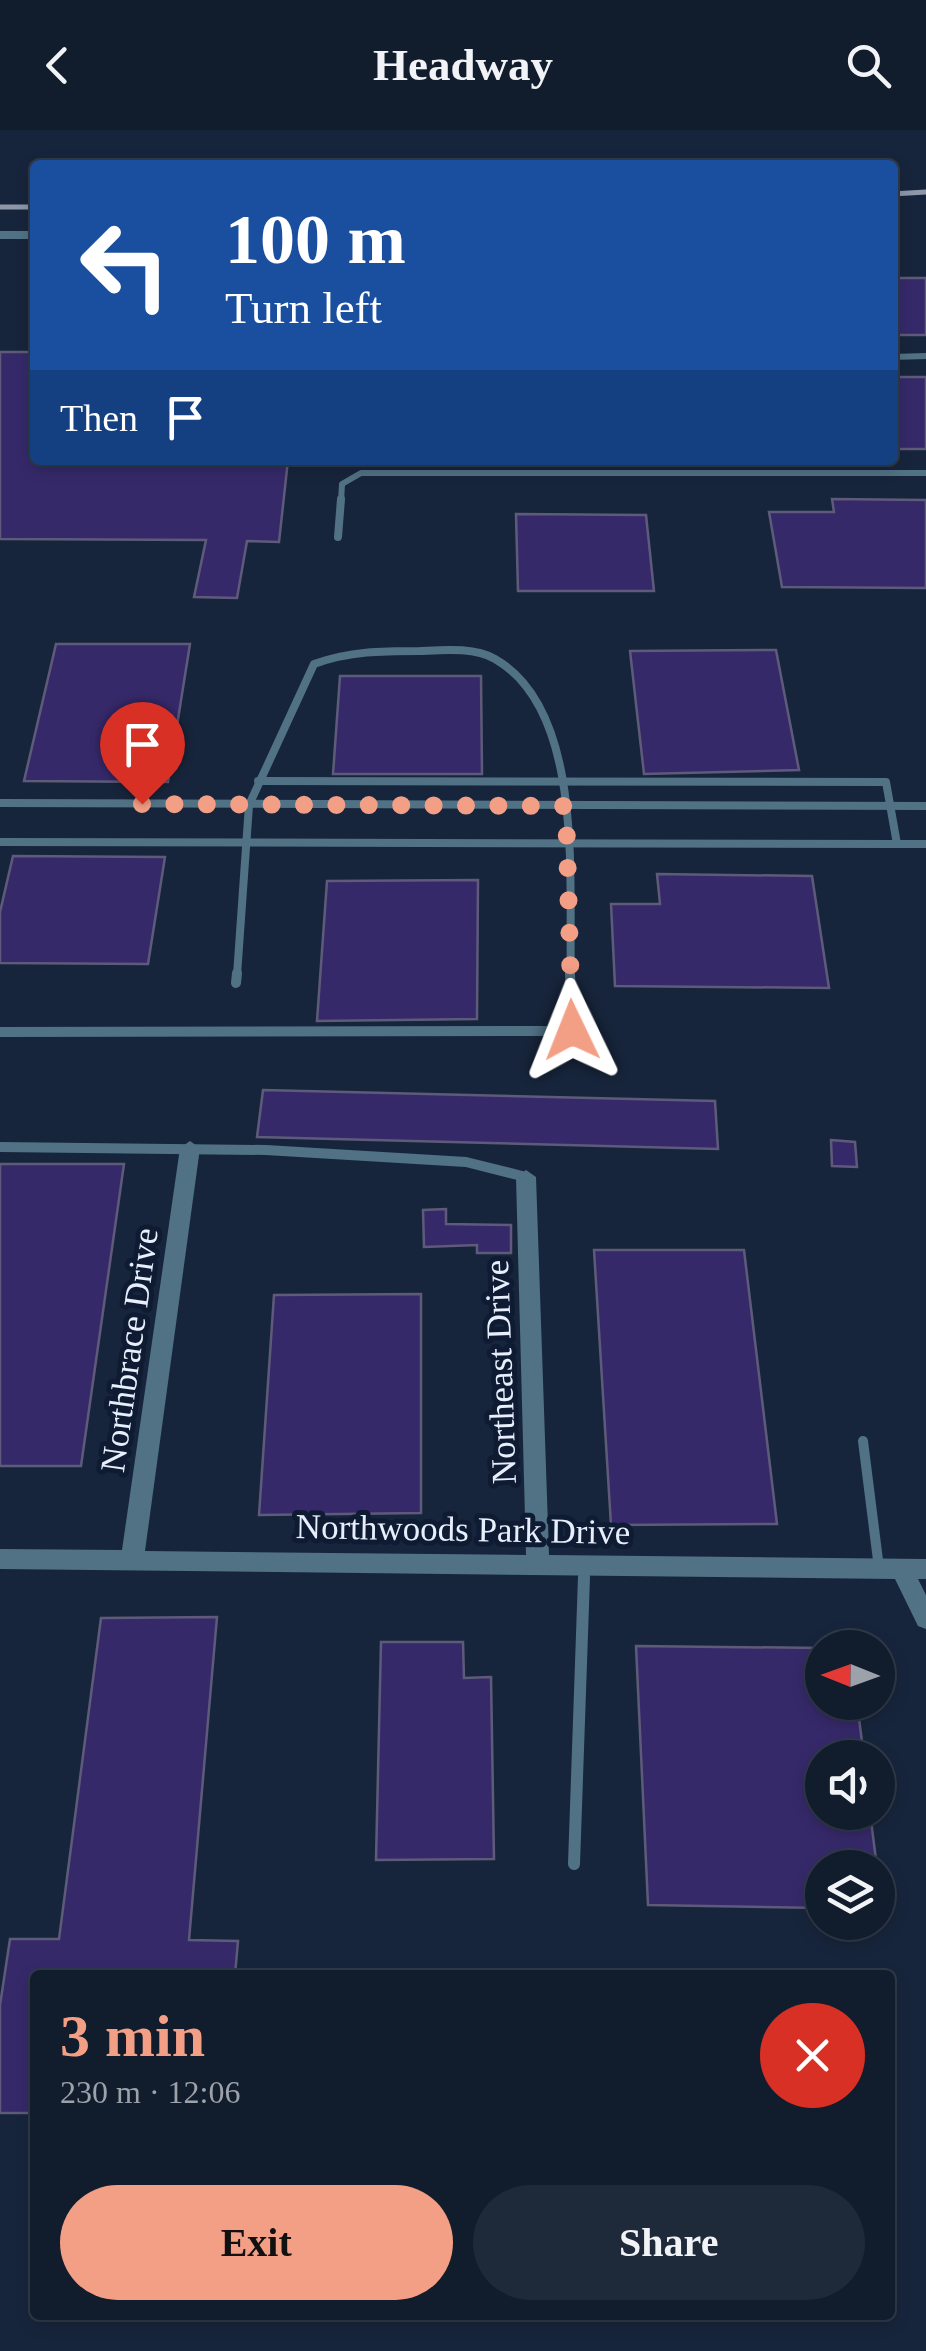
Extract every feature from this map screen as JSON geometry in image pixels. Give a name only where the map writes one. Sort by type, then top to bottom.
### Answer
[{"type":"street","points":[[0,235],[30,235]]},
{"type":"street","name":"Northbrace Drive","points":[[132,1560],[190,1148]]},
{"type":"street","name":"Northeast Drive","points":[[526,1176],[538,1565]]},
{"type":"street","name":"Northwoods Park Drive","points":[[0,1558],[903,1569]]},
{"type":"street","points":[[903,1569],[926,1620]]},
{"type":"lane","points":[[898,356],[926,356]]},
{"type":"lane","points":[[692,465],[693,473]]},
{"type":"lane","points":[[338,537],[342,484],[361,474],[926,473]]},
{"type":"lane","points":[[0,1032],[572,1030],[566,806],[552,729],[518,677],[493,656],[461,650],[347,652],[314,664],[248,806],[236,983]]},
{"type":"lane","points":[[258,781],[886,782],[897,844]]},
{"type":"lane","points":[[0,802],[926,806]]},
{"type":"lane","points":[[0,842],[926,844]]},
{"type":"lane","points":[[0,1147],[190,1148],[466,1162],[526,1176]]},
{"type":"lane","points":[[864,1441],[903,1569]]},
{"type":"lane","points":[[574,1864],[584,1565]]},
{"type":"building","points":[[898,278],[926,278],[926,335],[898,335]]},
{"type":"building","points":[[0,352],[30,352],[30,465],[287,465],[279,542],[247,541],[237,598],[194,597],[206,540],[0,539]]},
{"type":"building","points":[[898,377],[926,377],[926,449],[898,449]]},
{"type":"building","points":[[832,499],[926,500],[926,588],[782,587],[769,512],[834,512]]},
{"type":"building","points":[[516,514],[646,515],[654,591],[518,591]]},
{"type":"building","points":[[56,644],[190,644],[168,782],[24,781]]},
{"type":"building","points":[[776,650],[799,770],[644,774],[630,651]]},
{"type":"building","points":[[340,676],[481,676],[482,774],[333,774]]},
{"type":"building","points":[[13,856],[165,857],[148,964],[0,963],[0,912]]},
{"type":"building","points":[[657,874],[812,876],[829,988],[615,986],[611,904],[660,904]]},
{"type":"building","points":[[478,880],[477,1019],[317,1021],[327,881]]},
{"type":"building","points":[[263,1090],[715,1101],[718,1149],[257,1137]]},
{"type":"building","points":[[831,1140],[855,1142],[857,1167],[832,1166]]},
{"type":"building","points":[[0,1164],[124,1164],[81,1466],[0,1466]]},
{"type":"building","points":[[446,1209],[446,1224],[511,1225],[511,1253],[477,1253],[477,1245],[424,1247],[423,1210]]},
{"type":"building","points":[[594,1250],[744,1250],[777,1524],[611,1525]]},
{"type":"building","points":[[421,1294],[421,1513],[259,1515],[274,1295]]},
{"type":"building","points":[[217,1617],[189,1940],[238,1941],[235,1970],[30,1970],[30,2113],[0,2113],[0,2005],[10,1939],[59,1939],[101,1618]]},
{"type":"building","points":[[381,1642],[463,1642],[464,1678],[491,1677],[494,1859],[376,1860]]},
{"type":"building","points":[[636,1646],[805,1648],[805,1720],[859,1720],[862,1740],[805,1740],[805,1830],[872,1830],[875,1850],[805,1850],[805,1908],[648,1905]]},
{"type":"railway","points":[[898,194],[926,192]]},
{"type":"railway","points":[[0,207],[30,207]]},
{"type":"route","points":[[142,804],[566,806],[572,1030]]}]
